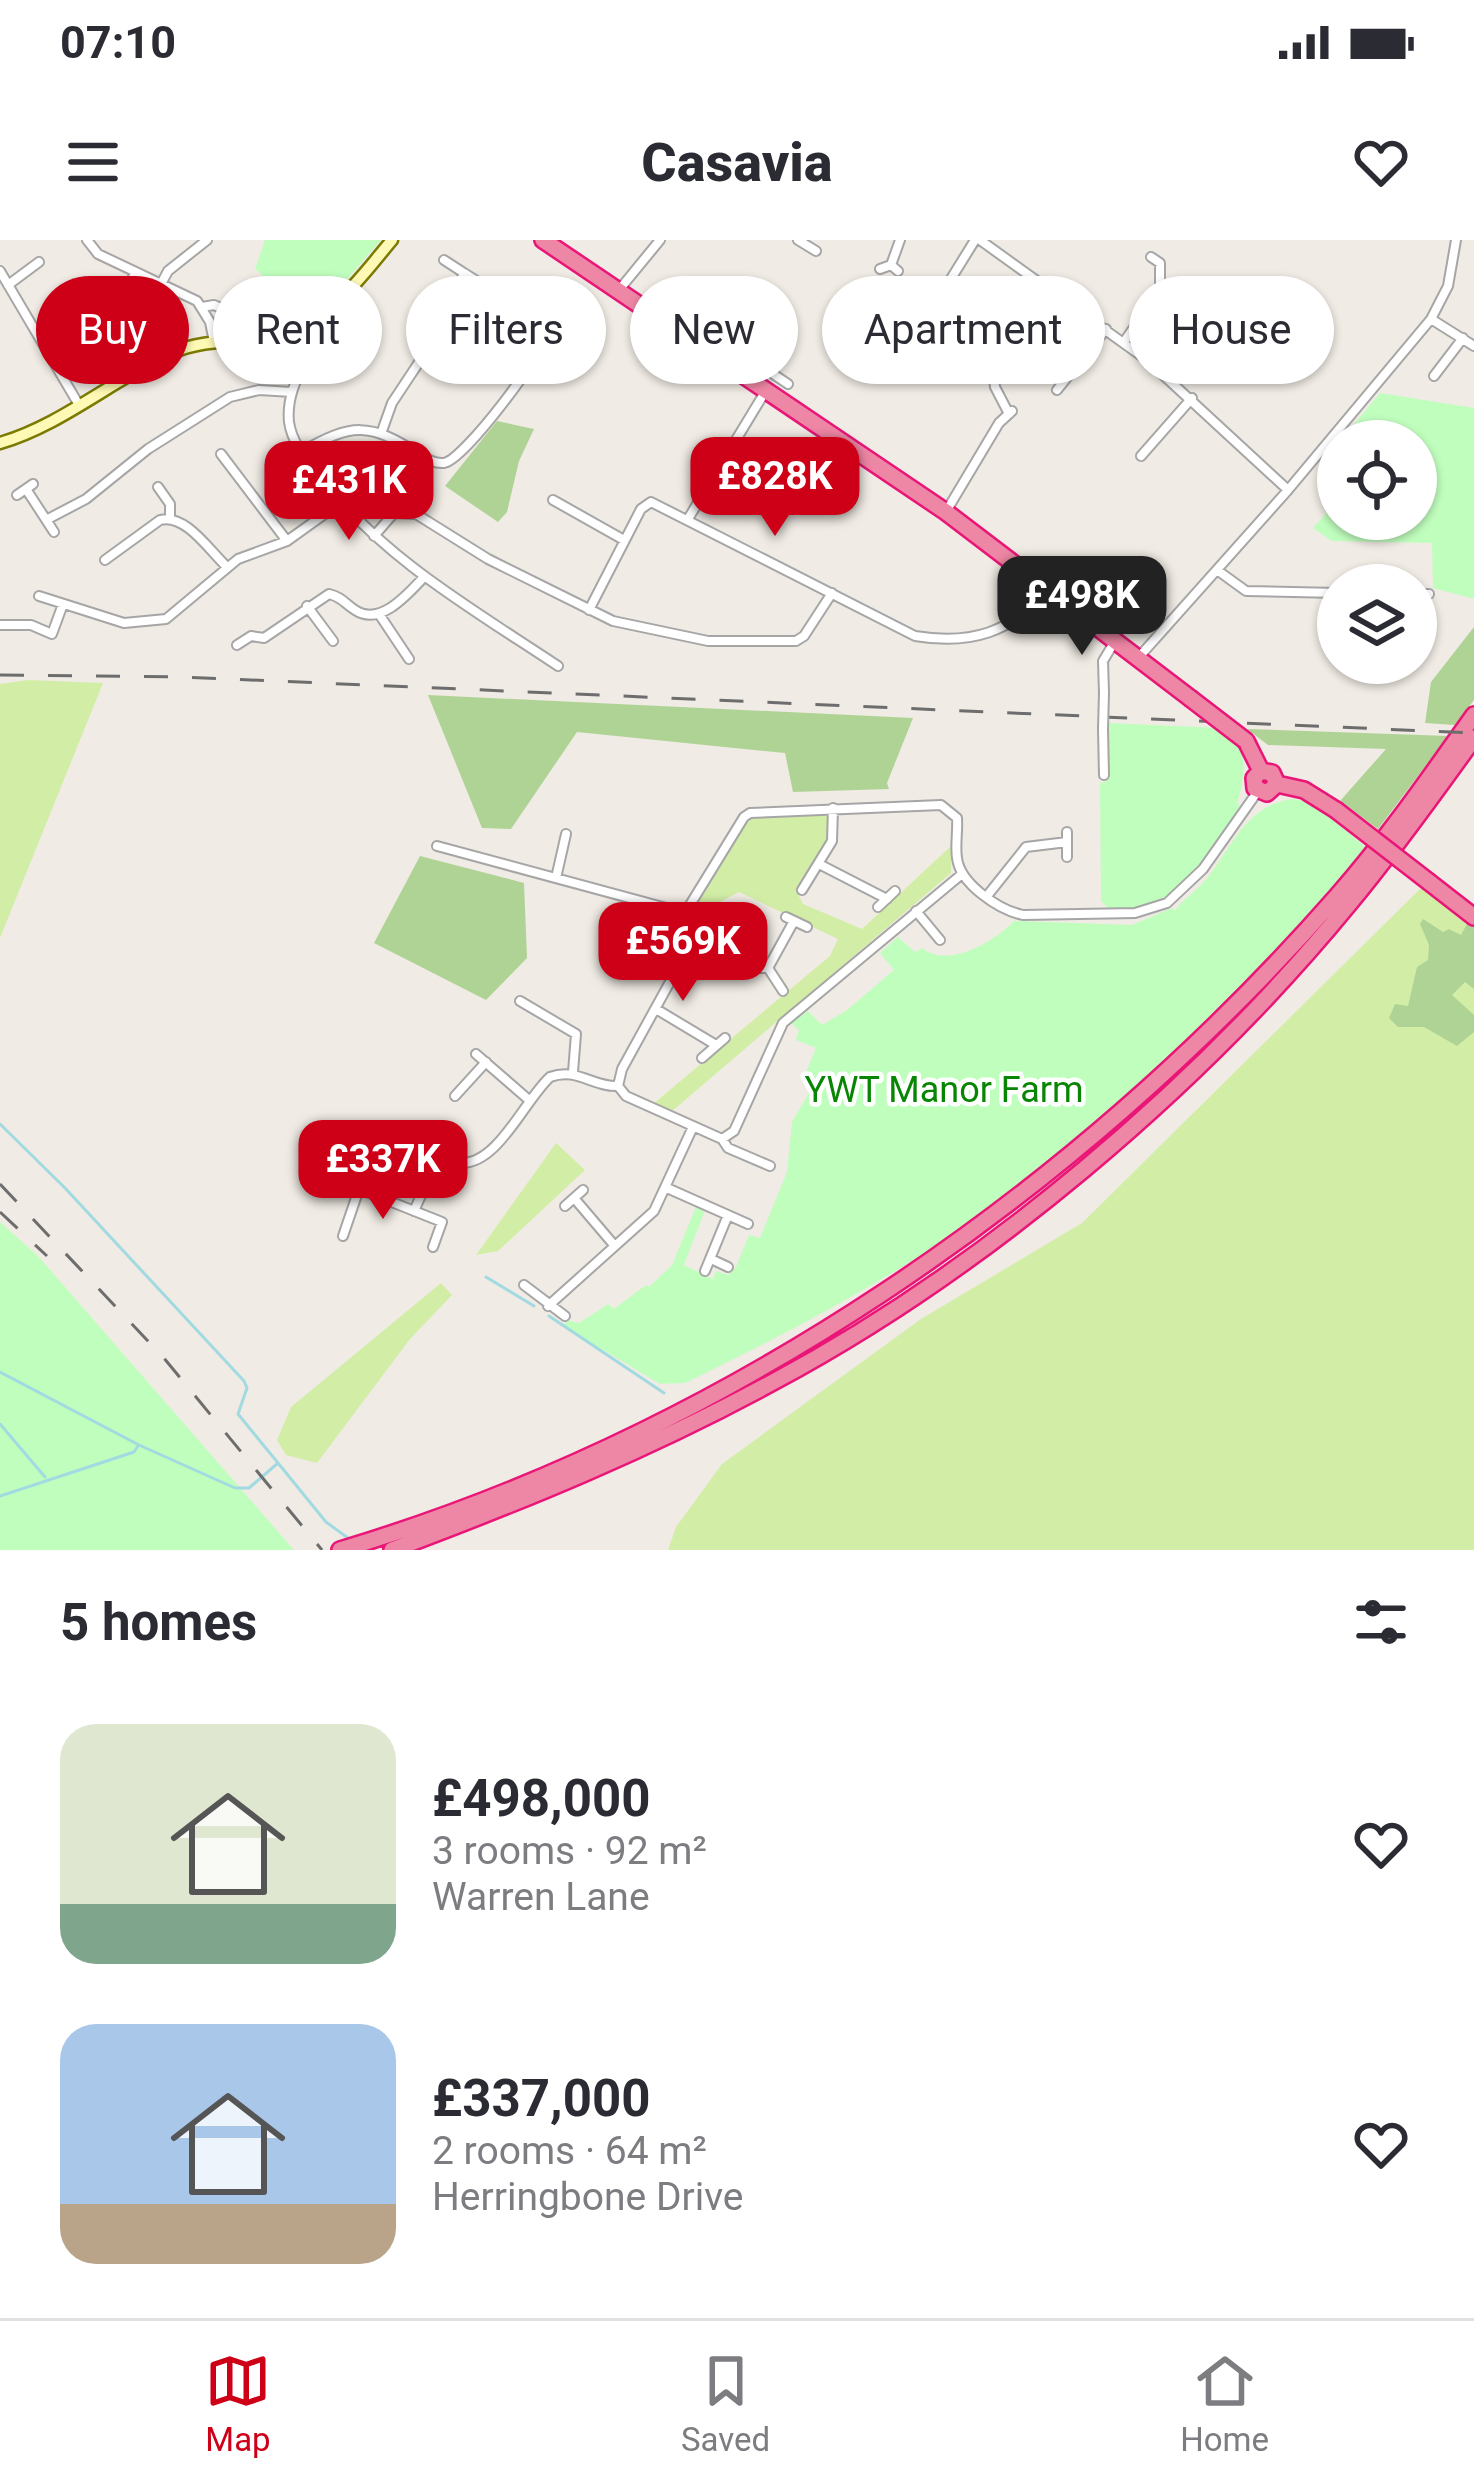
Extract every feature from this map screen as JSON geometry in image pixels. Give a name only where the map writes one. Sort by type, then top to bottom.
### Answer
[{"type":"highway","points":[[543,240],[630,299]]},
{"type":"highway","points":[[753,384],[946,512],[1116,640],[1246,742],[1261,771]]},
{"type":"highway","points":[[340,1550],[463,1510],[732,1384],[866,1303],[1018,1195],[1145,1092],[1266,972],[1351,879],[1474,715]]},
{"type":"highway","points":[[392,1550],[561,1486],[776,1381],[905,1303],[1006,1230],[1094,1160],[1246,1018],[1348,906],[1474,738]]},
{"type":"highway","points":[[1261,771],[1272,772],[1276,784]]},
{"type":"highway","points":[[1261,771],[1253,780],[1258,791],[1270,792],[1276,784]]},
{"type":"highway","points":[[1276,784],[1304,790],[1336,810],[1474,917]]},
{"type":"street","points":[[88,240],[98,254],[144,276]]},
{"type":"street","points":[[165,276],[207,240]]},
{"type":"street","points":[[361,276],[392,240]]},
{"type":"street","points":[[618,291],[660,240]]},
{"type":"street","points":[[798,240],[816,251]]},
{"type":"street","points":[[880,268],[894,268],[899,240]]},
{"type":"street","points":[[954,276],[977,240],[1124,342],[1192,398],[1288,490]]},
{"type":"street","points":[[1138,658],[1288,490],[1431,319],[1448,286],[1456,240]]},
{"type":"street","points":[[1124,342],[1160,289],[1160,263],[1151,256]]},
{"type":"street","points":[[444,260],[469,276]]},
{"type":"street","points":[[8,285],[39,262]]},
{"type":"street","points":[[0,271],[36,332]]},
{"type":"street","points":[[134,276],[136,272]]},
{"type":"street","points":[[382,431],[392,404],[437,335],[464,273]]},
{"type":"street","points":[[189,297],[202,308],[213,338]]},
{"type":"street","points":[[202,308],[213,305]]},
{"type":"street","points":[[1431,319],[1474,346]]},
{"type":"street","points":[[1057,390],[1106,329]]},
{"type":"street","points":[[1435,376],[1463,338]]},
{"type":"street","points":[[0,443],[24,435],[176,350],[213,344]]},
{"type":"street","points":[[67,384],[79,405]]},
{"type":"street","points":[[296,384],[290,426],[301,452],[340,503],[424,577],[558,666]]},
{"type":"street","points":[[301,452],[341,432],[382,431],[429,461],[447,463],[462,454],[518,384]]},
{"type":"street","points":[[946,512],[999,423],[1010,413],[995,384]]},
{"type":"street","points":[[46,520],[86,499],[148,449],[230,397],[259,390],[292,392]]},
{"type":"street","points":[[688,519],[765,392]]},
{"type":"street","points":[[1141,455],[1192,398]]},
{"type":"street","points":[[221,454],[287,541]]},
{"type":"street","points":[[158,487],[170,504],[170,517]]},
{"type":"street","points":[[25,489],[54,532]]},
{"type":"street","points":[[553,500],[624,540]]},
{"type":"street","points":[[589,610],[641,508],[651,502],[902,630],[932,638],[1010,626],[1046,587]]},
{"type":"street","points":[[39,596],[124,623],[166,619],[227,567],[287,541],[340,503]]},
{"type":"street","points":[[374,536],[394,513],[416,514],[488,559],[589,610],[635,628],[708,641],[787,642],[803,636],[832,593]]},
{"type":"street","points":[[170,517],[183,522],[227,567]]},
{"type":"street","points":[[105,560],[170,517]]},
{"type":"street","points":[[1216,570],[1246,591],[1317,592]]},
{"type":"street","points":[[237,645],[251,636],[264,638],[329,594],[343,598],[363,614],[379,614],[424,577]]},
{"type":"street","points":[[0,625],[31,626],[50,639],[63,604]]},
{"type":"street","points":[[307,606],[333,641]]},
{"type":"street","points":[[379,614],[409,658]]},
{"type":"street","points":[[1104,775],[1103,661],[1116,640]]},
{"type":"street","points":[[685,913],[743,817],[757,812],[941,806],[957,818],[956,856],[962,874],[1004,910],[1023,915],[1150,910],[1186,889],[1258,791]]},
{"type":"street","points":[[802,890],[832,841],[833,808]]},
{"type":"street","points":[[556,878],[566,833]]},
{"type":"street","points":[[987,896],[1027,847],[1067,837],[1067,856]]},
{"type":"street","points":[[437,847],[685,913],[695,934],[768,968]]},
{"type":"street","points":[[819,863],[887,898]]},
{"type":"street","points":[[722,1139],[734,1131],[783,1022],[962,874]]},
{"type":"street","points":[[878,907],[895,891]]},
{"type":"street","points":[[916,911],[940,940]]},
{"type":"street","points":[[768,968],[790,919],[807,927]]},
{"type":"street","points":[[618,1086],[622,1070],[695,934]]},
{"type":"street","points":[[768,968],[783,991]]},
{"type":"street","points":[[520,1001],[576,1034],[573,1072]]},
{"type":"street","points":[[656,1009],[716,1046]]},
{"type":"street","points":[[702,1058],[725,1038]]},
{"type":"street","points":[[476,1054],[529,1100]]},
{"type":"street","points":[[455,1096],[486,1062]]},
{"type":"street","points":[[380,1130],[461,1163],[481,1160],[547,1079],[573,1072],[618,1086],[626,1096],[770,1166]]},
{"type":"street","points":[[548,1306],[654,1210],[692,1129]]},
{"type":"street","points":[[759,1162],[764,1149]]},
{"type":"street","points":[[414,1210],[440,1156]]},
{"type":"street","points":[[666,1187],[748,1223]]},
{"type":"street","points":[[343,1237],[358,1189],[442,1222],[433,1247]]},
{"type":"street","points":[[566,1206],[583,1190]]},
{"type":"street","points":[[574,1198],[614,1245]]},
{"type":"street","points":[[705,1271],[728,1215]]},
{"type":"street","points":[[711,1259],[728,1267]]},
{"type":"street","points":[[524,1285],[565,1316]]},
{"type":"green space","points":[[265,240],[381,240],[350,276],[264,276],[255,269]]},
{"type":"green space","points":[[1380,393],[1474,408],[1474,599],[1437,589],[1432,543],[1331,540],[1437,540],[1437,420],[1358,420]]},
{"type":"green space","points":[[497,421],[534,429],[519,461],[507,512],[498,522],[445,486]]},
{"type":"green space","points":[[1474,627],[1474,700],[1455,725],[1425,723],[1431,684],[1437,684],[1437,674]]},
{"type":"green space","points":[[28,680],[103,683],[0,938],[0,684]]},
{"type":"green space","points":[[428,695],[913,718],[887,783],[889,789],[793,792],[785,753],[577,732],[511,829],[482,828]]},
{"type":"green space","points":[[1108,723],[1220,728],[1237,743],[1243,761],[1240,805],[1190,878],[1155,902],[1111,911],[1101,901],[1100,783],[1105,782]]},
{"type":"green space","points":[[1247,729],[1448,736],[1378,829],[1340,801],[1386,749],[1268,745]]},
{"type":"green space","name":"YWT Manor Farm","points":[[1292,799],[1311,802],[1368,849],[1225,1008],[1118,1108],[1005,1199],[852,1296],[685,1383],[660,1384],[563,1326],[567,1320],[579,1323],[608,1304],[614,1309],[649,1287],[672,1265],[696,1207],[705,1210],[684,1265],[713,1279],[716,1271],[728,1275],[736,1267],[749,1235],[760,1238],[787,1172],[792,1122],[810,1091],[803,1079],[816,1048],[796,1040],[799,1030],[791,1023],[808,1011],[822,1025],[847,1010],[894,970],[880,953],[898,937],[915,952],[922,948],[945,956],[983,944],[1014,921],[1132,925],[1172,908],[1175,911],[1208,877],[1252,818]]},
{"type":"green space","points":[[828,815],[828,838],[796,890],[803,904],[862,929],[951,846],[951,873],[671,1112],[653,1104],[830,956],[838,939],[739,892],[718,903],[699,926],[693,912],[747,822],[757,816]]},
{"type":"green space","points":[[420,856],[524,883],[527,958],[486,1000],[374,943]]},
{"type":"green space","points":[[1421,888],[1474,926],[1474,1550],[668,1550],[676,1527],[722,1464],[921,1319],[1082,1223]]},
{"type":"green space","points":[[1423,919],[1443,932],[1449,929],[1461,935],[1468,922],[1474,926],[1474,989],[1465,982],[1452,995],[1474,1015],[1474,1032],[1457,1046],[1424,1027],[1398,1027],[1389,1018],[1395,1004],[1408,1006],[1417,967],[1428,960]]},
{"type":"green space","points":[[556,1143],[585,1170],[498,1251],[476,1255]]},
{"type":"green space","points":[[0,1222],[38,1256],[294,1550],[0,1550]]},
{"type":"green space","points":[[441,1283],[452,1295],[410,1339],[317,1463],[286,1455],[277,1440],[291,1407]]},
{"type":"waterway","points":[[0,1124],[244,1381],[247,1388],[238,1414],[278,1463]]},
{"type":"waterway","points":[[486,1277],[534,1306]]},
{"type":"waterway","points":[[549,1316],[664,1393]]},
{"type":"waterway","points":[[0,1372],[139,1445],[235,1488],[249,1488],[278,1463],[326,1522],[348,1538]]},
{"type":"waterway","points":[[0,1424],[45,1477]]},
{"type":"waterway","points":[[0,1496],[134,1452],[138,1446]]},
{"type":"railway","points":[[0,675],[183,677],[1474,733]]},
{"type":"railway","points":[[0,1184],[163,1357],[322,1550]]},
{"type":"railway","points":[[0,1212],[47,1256]]}]
